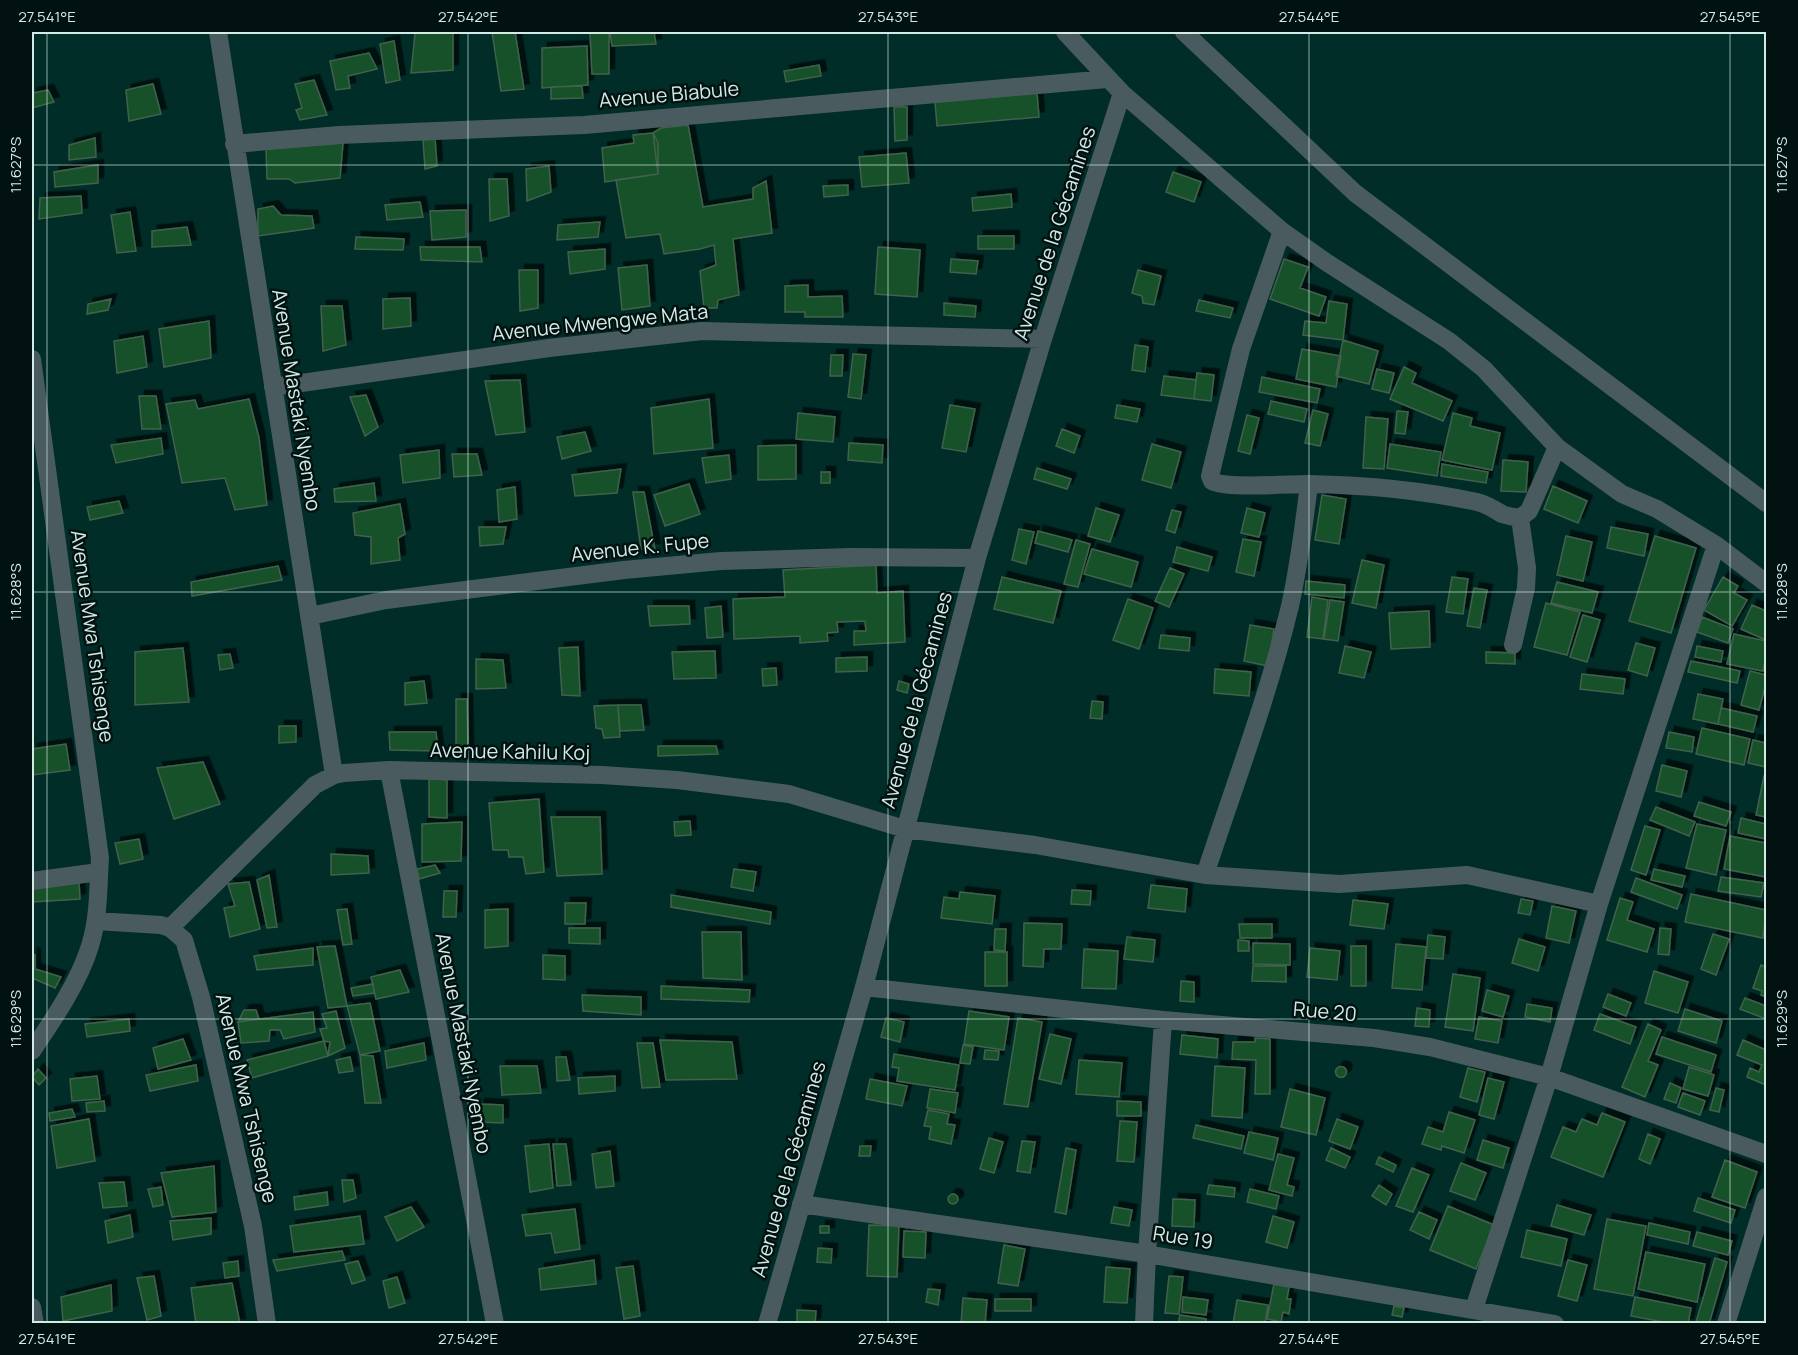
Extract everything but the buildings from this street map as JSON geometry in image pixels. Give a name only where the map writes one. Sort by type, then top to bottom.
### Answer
[{"type":"street","name":"Avenue Mastaki Nyembo","points":[[218,32],[334,775]]},
{"type":"street","points":[[1065,32],[1122,93],[1282,231],[1449,341],[1484,369],[1557,447],[1622,494],[1657,509],[1716,544],[1767,583]]},
{"type":"street","points":[[1184,32],[1355,193],[1767,503]]},
{"type":"street","name":"Avenue Biabule","points":[[234,144],[339,135],[584,125],[1107,79]]},
{"type":"street","name":"Avenue de la Gécamines","points":[[767,1323],[864,987],[977,558],[1043,339],[1122,93]]},
{"type":"street","points":[[1282,231],[1241,350],[1210,476],[1217,485],[1379,486],[1438,493],[1482,503],[1505,515],[1520,518],[1529,511],[1557,447]]},
{"type":"street","name":"Avenue Mwengwe Mata","points":[[273,387],[549,348],[702,331],[1043,339]]},
{"type":"street","name":"Avenue Mwa Tshisenge","points":[[32,358],[99,843],[100,893],[90,946],[80,973],[32,1052]]},
{"type":"street","points":[[1205,875],[1270,679],[1290,606],[1309,484]]},
{"type":"street","points":[[1513,645],[1526,588],[1527,568],[1520,518]]},
{"type":"street","points":[[1474,1309],[1549,1077],[1599,904],[1716,544]]},
{"type":"street","name":"Avenue K. Fupe","points":[[310,616],[386,600],[624,570],[721,561],[850,557],[977,558]]},
{"type":"street","name":"Avenue Mastaki Nyembo","points":[[389,770],[495,1323]]},
{"type":"street","name":"Avenue Kahilu Koj","points":[[170,928],[309,791],[334,775],[389,770],[602,775],[717,784],[789,794],[905,829],[1035,845],[1205,875],[1339,884],[1467,875],[1599,904]]},
{"type":"street","points":[[32,881],[99,872]]},
{"type":"street","points":[[96,921],[161,925],[170,928]]},
{"type":"street","name":"Avenue Mwa Tshisenge","points":[[170,928],[184,940],[201,997],[253,1226],[267,1323]]},
{"type":"street","name":"Rue 20","points":[[864,987],[1163,1020],[1374,1038],[1430,1047],[1549,1077],[1767,1154]]},
{"type":"street","points":[[1144,1323],[1163,1020]]},
{"type":"street","points":[[1726,1323],[1767,1197]]},
{"type":"street","name":"Rue 19","points":[[801,1204],[1147,1254],[1556,1323]]},
{"type":"street","points":[[32,1307],[35,1323]]}]
